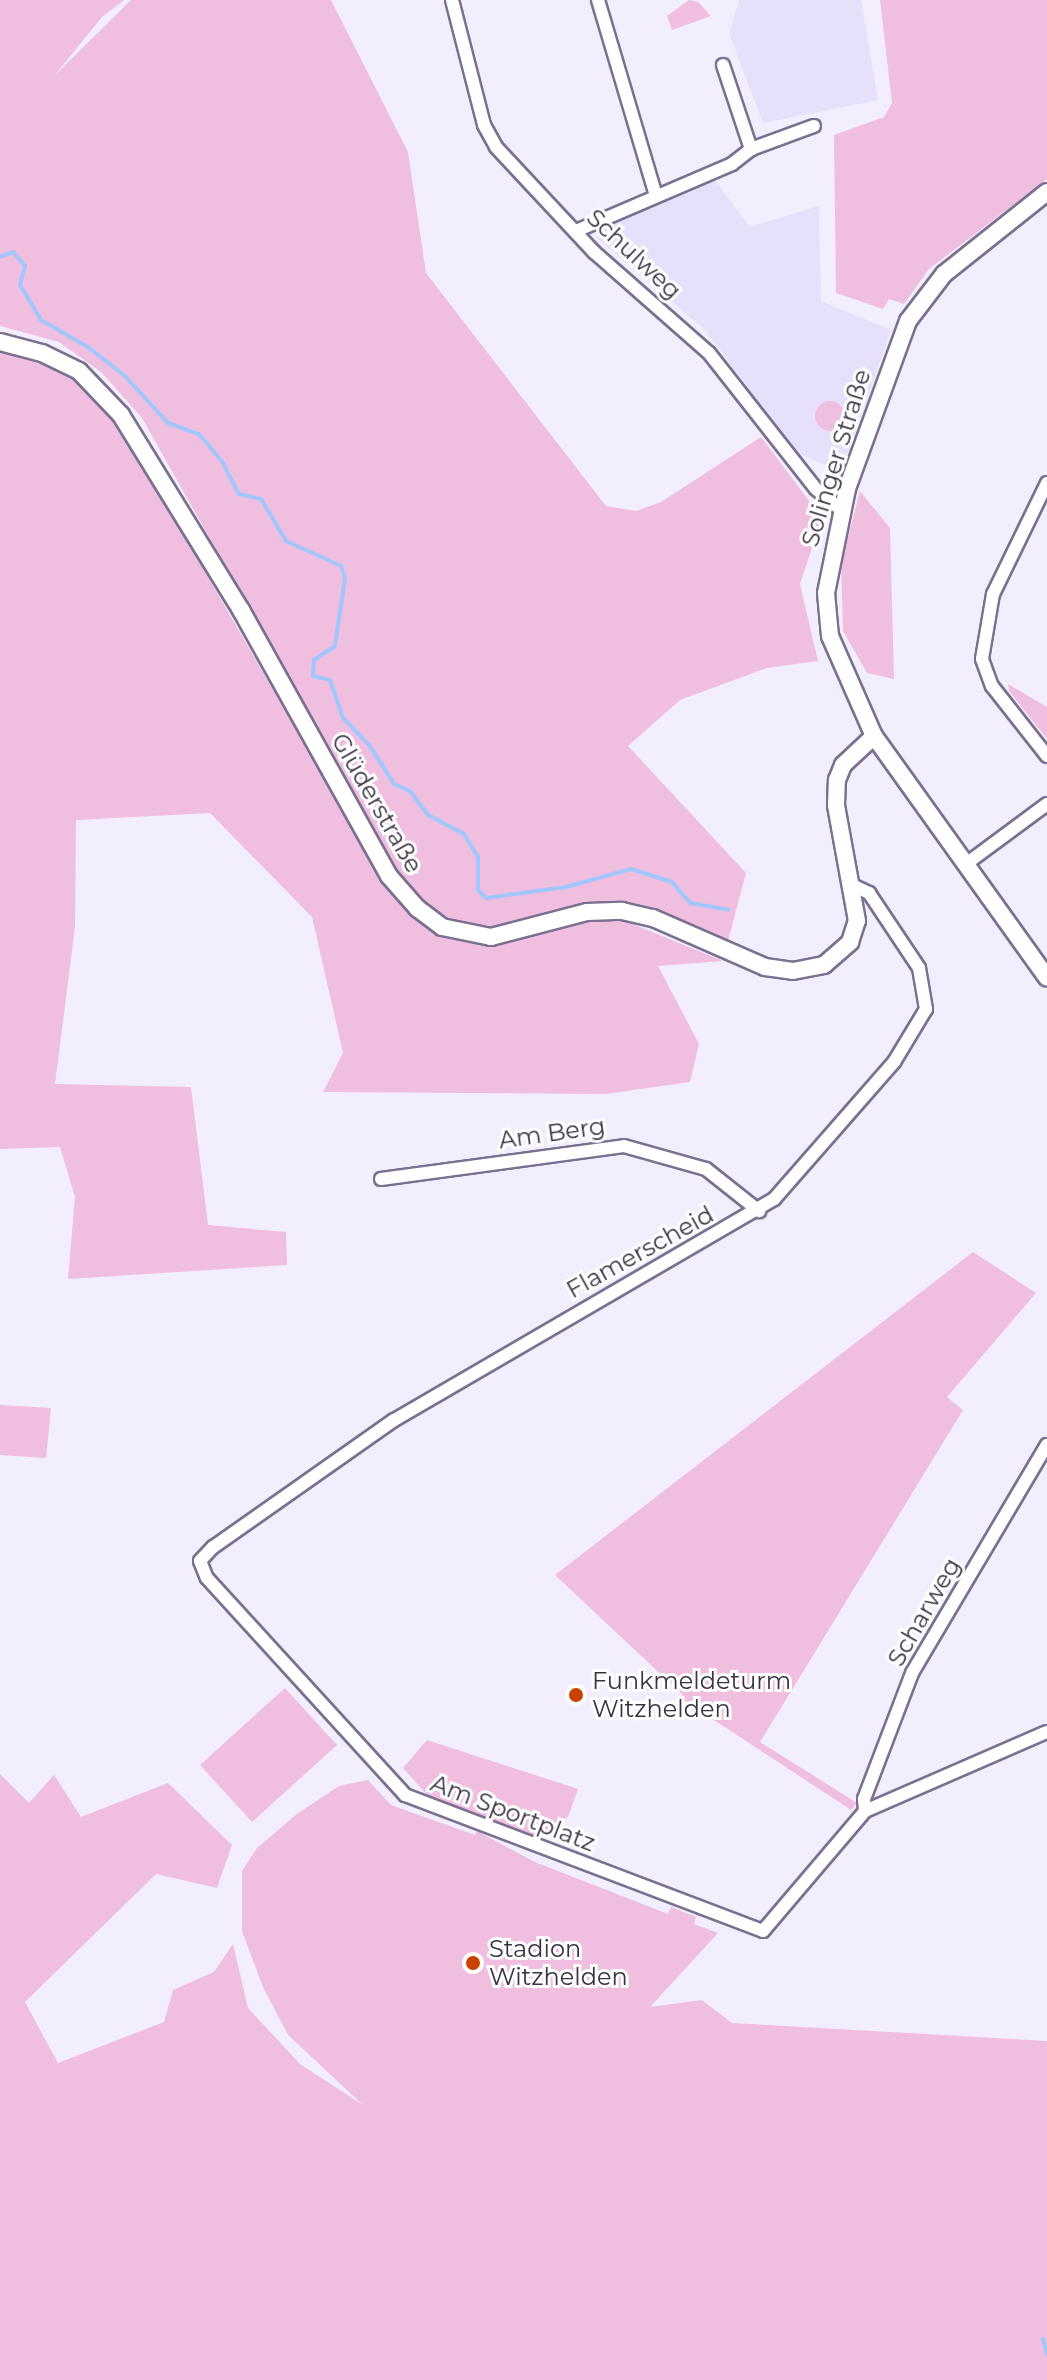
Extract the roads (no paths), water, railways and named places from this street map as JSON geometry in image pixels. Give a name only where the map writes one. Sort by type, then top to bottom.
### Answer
[{"type":"main road","name":"Solinger Straße","points":[[1047,192],[944,274],[920,303],[885,374],[841,510],[829,560],[826,614],[844,677],[874,736],[1047,978]]},
{"type":"main road","name":"Glüderstraße","points":[[0,342],[79,371],[121,415],[241,610],[389,876],[431,920],[466,935],[491,937],[587,912],[622,911],[653,918],[749,962],[793,971],[824,965],[850,942],[857,921],[854,886],[836,805],[837,780],[850,757],[874,736]]},
{"type":"street","name":"Schulweg","points":[[452,0],[484,125],[496,147],[576,231],[709,353],[816,489],[841,510]]},
{"type":"street","points":[[598,0],[656,196]]},
{"type":"street","points":[[723,65],[751,149]]},
{"type":"street","points":[[576,231],[732,164],[751,149],[814,126]]},
{"type":"street","points":[[1047,483],[1016,539],[982,638],[986,675],[1047,756]]},
{"type":"street","points":[[966,864],[1047,804]]},
{"type":"street","name":"Flamerscheid","points":[[200,1561],[213,1547],[394,1420],[759,1211],[894,1062],[926,1009],[919,968],[869,893],[854,886]]},
{"type":"street","name":"Am Berg","points":[[381,1179],[624,1146],[706,1169],[759,1211]]},
{"type":"street","name":"Scharweg","points":[[865,1811],[873,1773],[912,1673],[1047,1445]]},
{"type":"street","name":"Am Sportplatz","points":[[200,1561],[207,1578],[405,1795],[763,1931]]},
{"type":"street","name":"Scharweg","points":[[763,1931],[865,1811],[1047,1732]]},
{"type":"waterway","points":[[0,257],[13,252],[25,266],[20,285],[41,320],[88,347],[125,376],[168,423],[199,434],[222,461],[239,494],[261,499],[286,541],[341,566],[345,578],[335,646],[314,660],[313,676],[330,680],[343,718],[370,746],[394,784],[410,791],[428,815],[464,834],[478,857],[478,890],[486,898],[566,887],[631,869],[672,882],[690,903],[728,910]]},
{"type":"waterway","points":[[1043,2339],[1047,2354]]},
{"type":"place","name":"Funkmeldeturm Witzhelden","points":[[576,1695]]},
{"type":"place","name":"Stadion Witzhelden","points":[[473,1963]]}]
